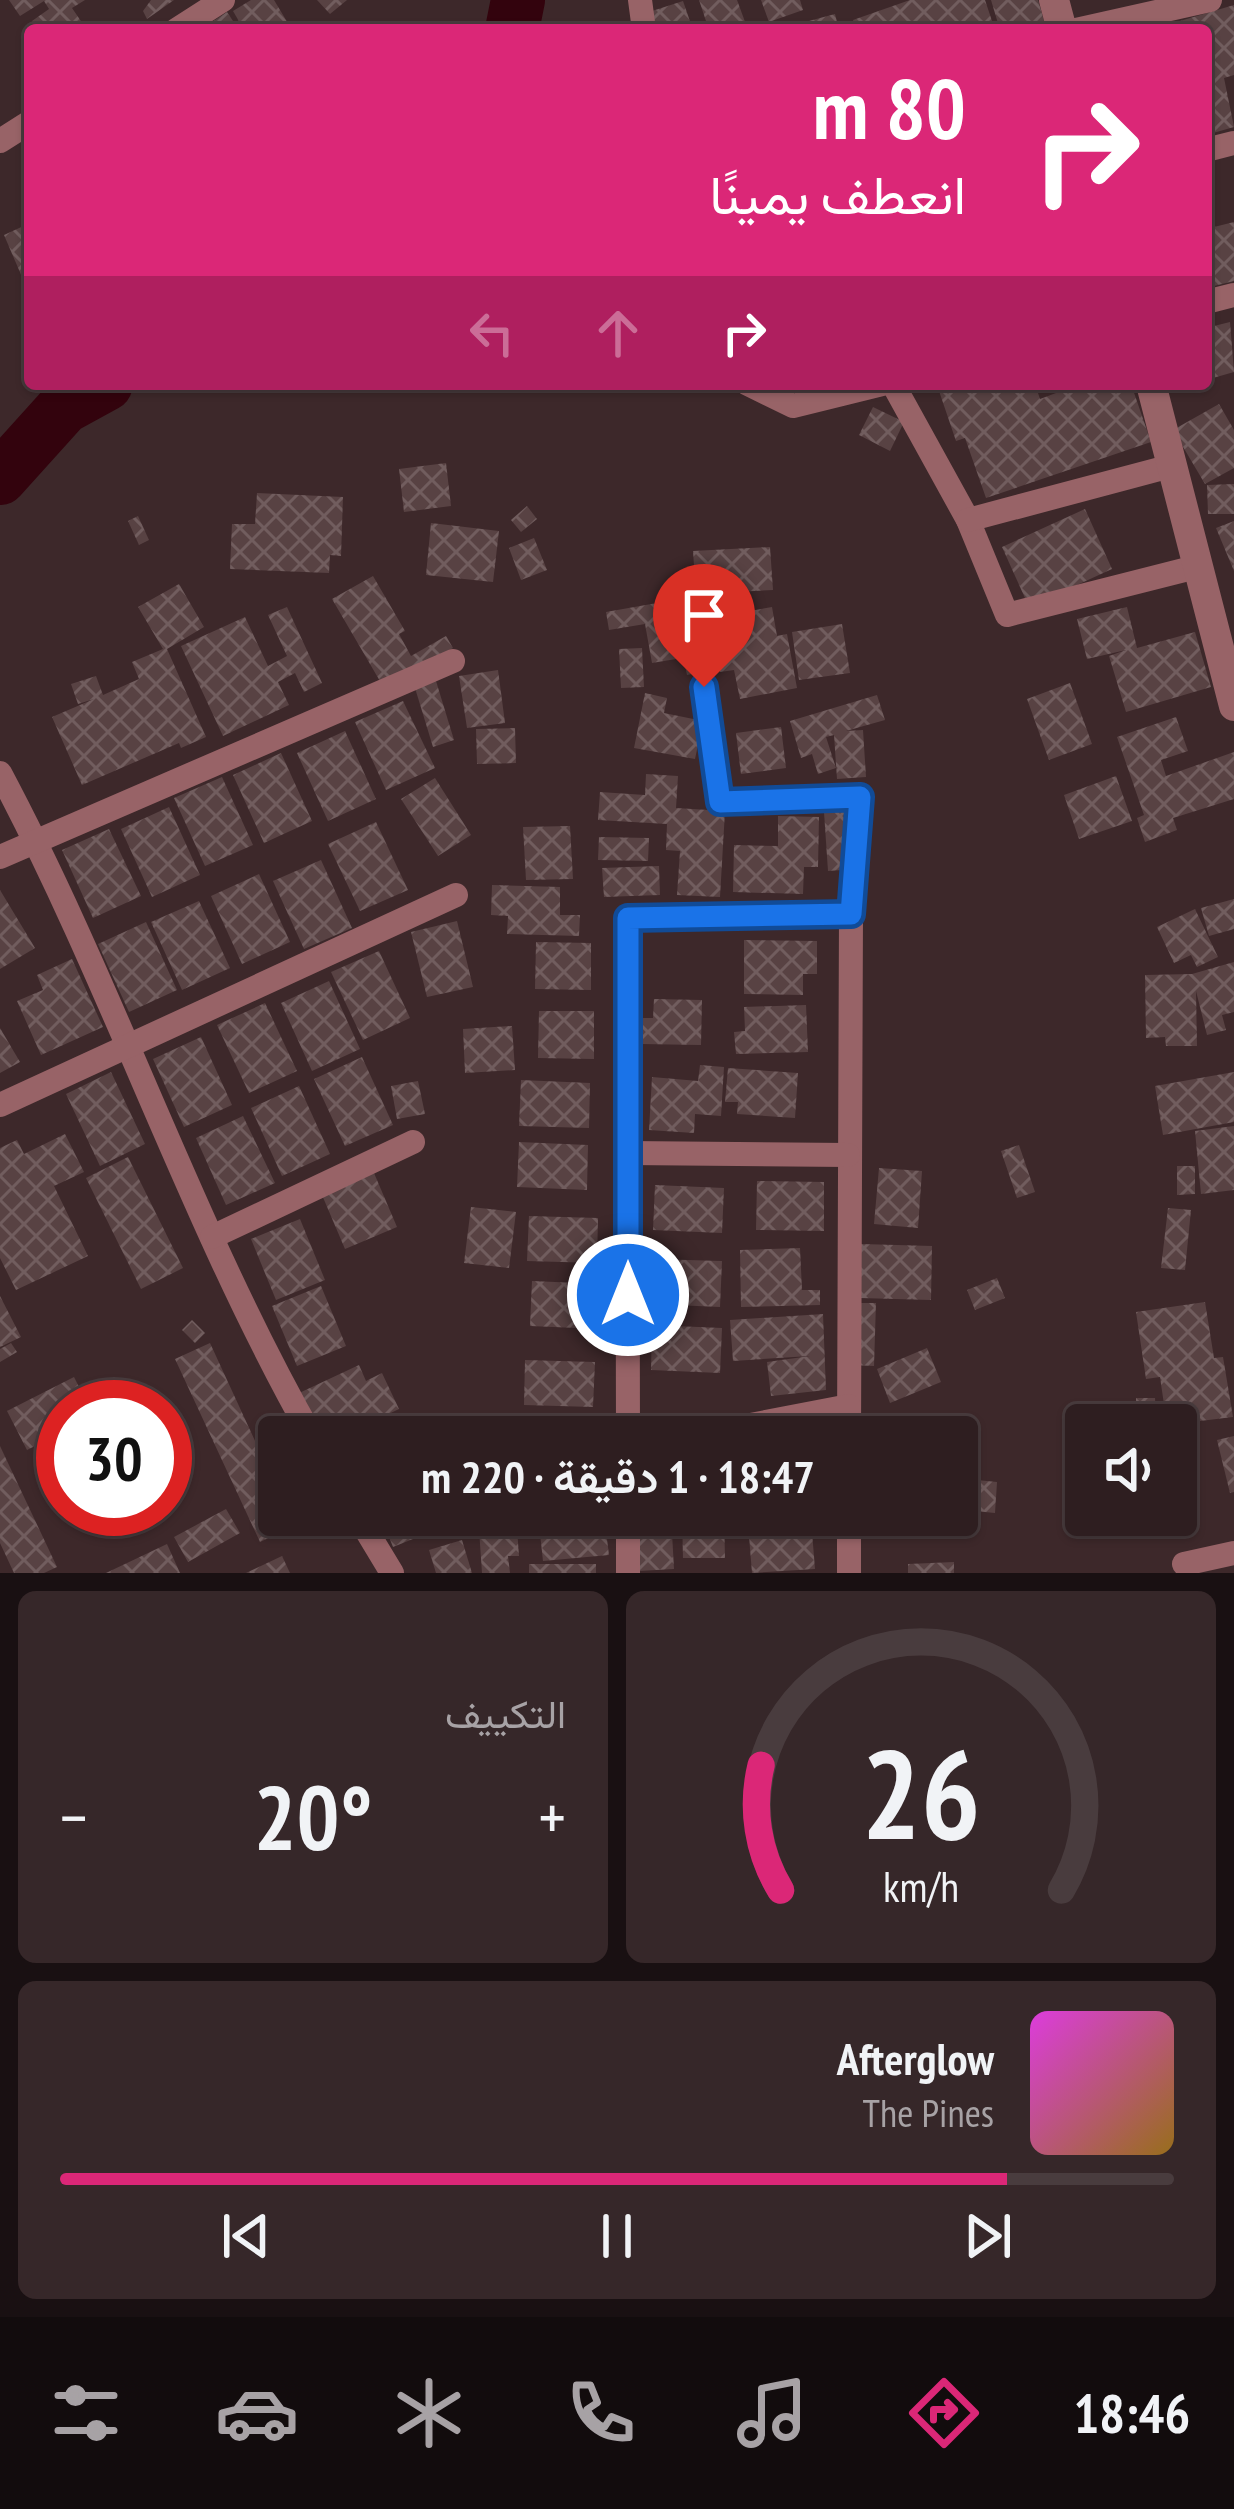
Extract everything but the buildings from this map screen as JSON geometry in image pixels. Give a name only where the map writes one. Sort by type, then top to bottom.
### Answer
[{"type":"street","points":[[186,24],[224,0]]},
{"type":"street","points":[[1103,24],[1210,0]]},
{"type":"street","points":[[760,390],[793,406],[858,390]]},
{"type":"street","points":[[896,390],[968,520],[1006,615],[1196,567]]},
{"type":"street","points":[[1152,390],[1234,706]]},
{"type":"street","points":[[968,520],[1171,466]]},
{"type":"street","points":[[0,857],[453,661]]},
{"type":"street","points":[[704,687],[720,802],[860,797],[851,914],[849,1416]]},
{"type":"street","points":[[0,773],[36,840],[212,1237],[302,1416]]},
{"type":"street","points":[[0,1105],[455,895]]},
{"type":"street","points":[[628,1416],[628,918],[851,914]]},
{"type":"street","points":[[212,1237],[413,1142]]},
{"type":"street","points":[[628,1153],[848,1155]]},
{"type":"street","points":[[797,1416],[849,1406]]},
{"type":"street","points":[[370,1536],[392,1573]]},
{"type":"street","points":[[628,1536],[628,1573]]},
{"type":"street","points":[[849,1536],[849,1573]]},
{"type":"street","points":[[1184,1564],[1234,1553]]},
{"type":"waterway","points":[[513,24],[518,0]]},
{"type":"waterway","points":[[0,478],[64,407],[95,390]]},
{"type":"route","points":[[628,1295],[628,918],[851,914],[860,797],[720,802],[704,687]]}]
